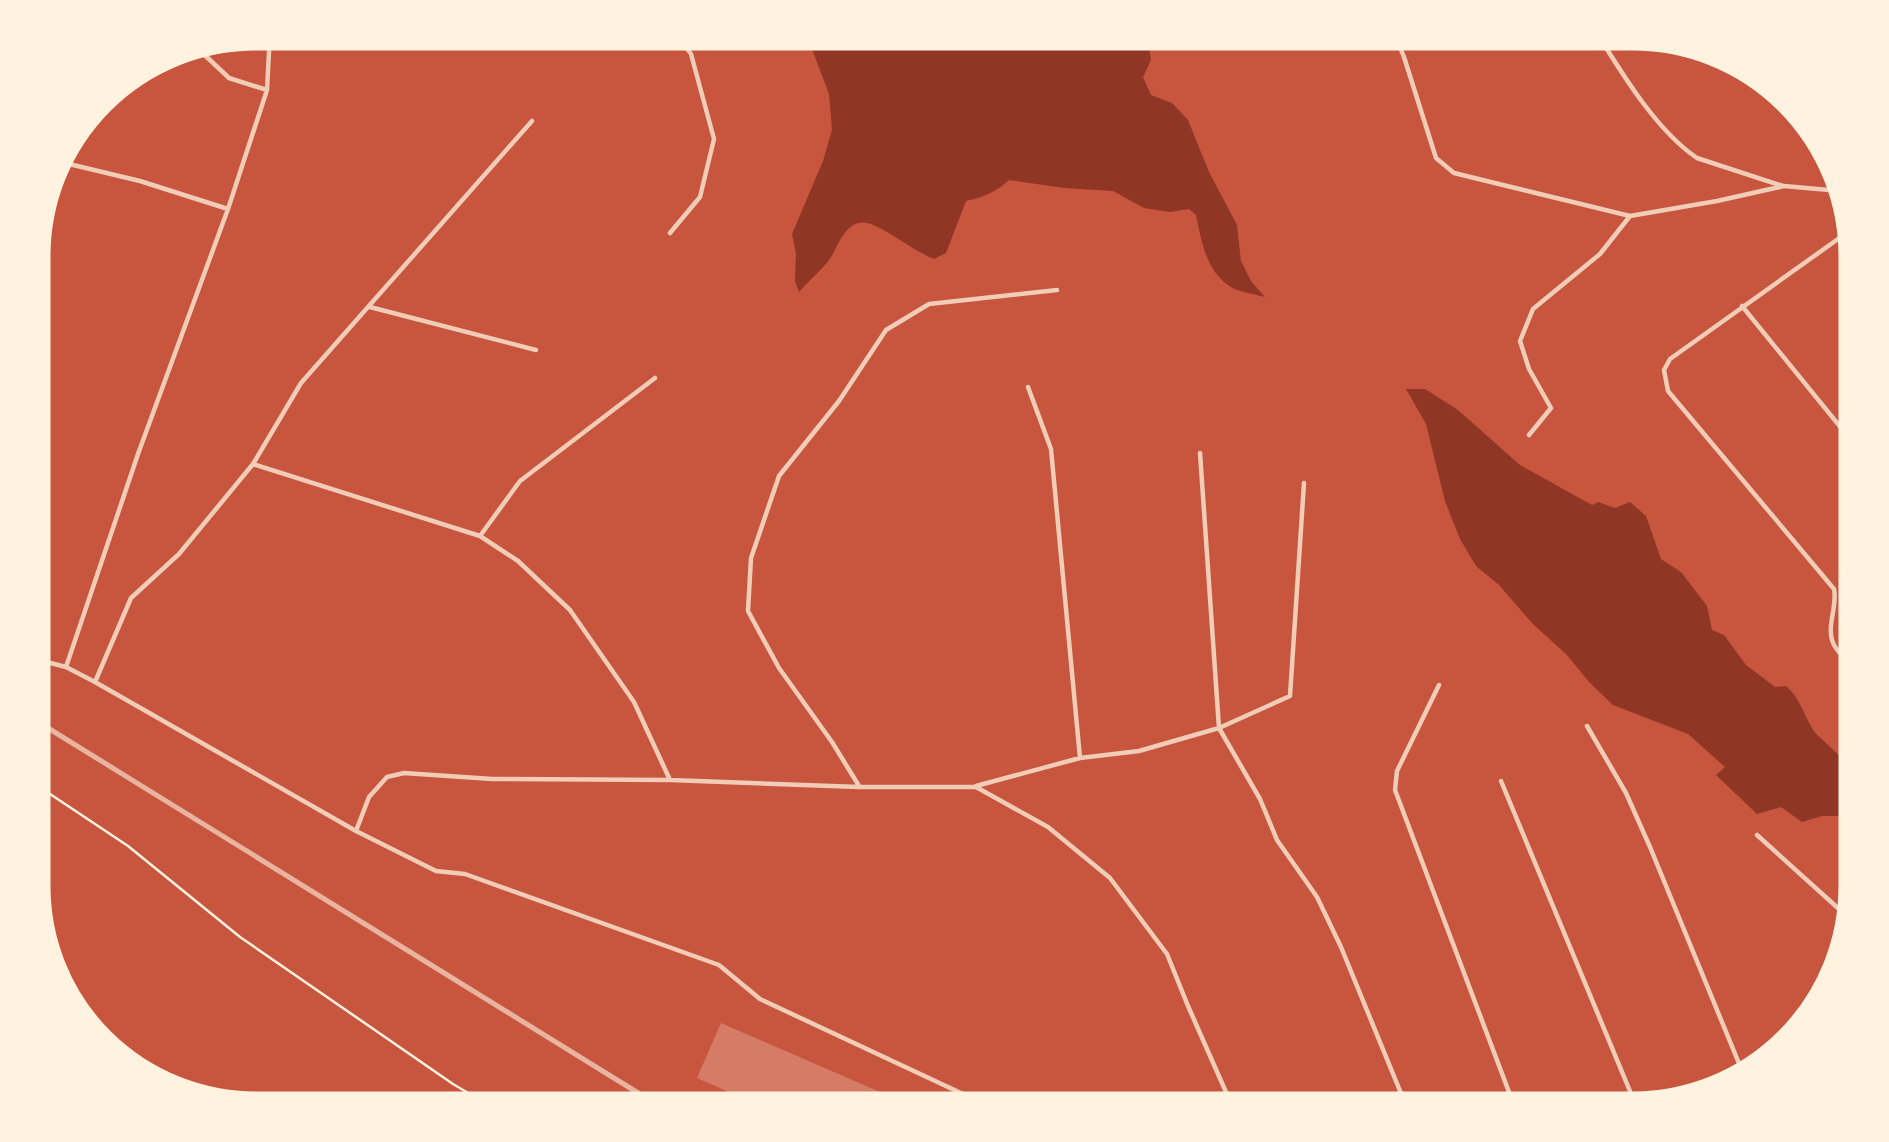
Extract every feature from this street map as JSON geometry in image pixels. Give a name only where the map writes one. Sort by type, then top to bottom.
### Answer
[{"type":"lane","points":[[66,667],[138,454],[228,209],[267,90],[269,45]]},
{"type":"lane","points":[[670,233],[700,197],[713,139],[691,54],[684,45]]},
{"type":"lane","points":[[1399,45],[1436,158],[1454,173],[1630,216],[1784,186]]},
{"type":"lane","points":[[1605,45],[1623,74],[1670,134],[1697,158],[1784,186],[1832,190]]},
{"type":"lane","points":[[202,53],[229,78],[267,90]]},
{"type":"lane","points":[[95,682],[131,598],[179,554],[253,464],[301,383],[532,121]]},
{"type":"lane","points":[[68,163],[140,181],[228,209]]},
{"type":"lane","points":[[1529,435],[1551,408],[1529,369],[1520,341],[1533,309],[1600,254],[1630,216]]},
{"type":"lane","points":[[1843,236],[1670,359],[1664,370],[1668,391],[1833,589],[1836,599],[1831,631],[1833,643],[1843,656]]},
{"type":"lane","points":[[859,787],[832,742],[779,668],[748,611],[751,558],[779,477],[839,401],[886,330],[929,304],[1057,290]]},
{"type":"lane","points":[[1742,306],[1843,430]]},
{"type":"lane","points":[[370,307],[536,350]]},
{"type":"lane","points":[[480,536],[520,481],[655,377]]},
{"type":"lane","points":[[1028,387],[1051,449],[1080,758]]},
{"type":"lane","points":[[1200,453],[1219,728],[1261,799],[1277,840],[1317,897],[1341,947],[1403,1096]]},
{"type":"lane","points":[[253,464],[480,536],[518,561],[570,610],[634,702],[670,780]]},
{"type":"lane","points":[[356,831],[369,797],[387,777],[404,773],[492,779],[976,787],[1080,758],[1139,751],[1219,728],[1290,696],[1304,483]]},
{"type":"lane","points":[[45,662],[66,667],[95,682],[356,831],[436,871],[465,874],[719,965],[760,999],[969,1096]]},
{"type":"lane","points":[[1439,685],[1397,771],[1395,789],[1510,1096]]},
{"type":"lane","points":[[1587,726],[1626,793],[1740,1067]]},
{"type":"lane","points":[[1501,781],[1632,1096]]},
{"type":"lane","points":[[976,787],[1048,827],[1110,878],[1167,954],[1228,1096]]},
{"type":"lane","points":[[1757,835],[1842,912]]},
{"type":"path","points":[[45,791],[128,846],[240,937],[473,1096]]},
{"type":"shaded area","points":[[811,45],[1149,45],[1151,60],[1143,77],[1151,95],[1172,103],[1188,120],[1209,172],[1237,225],[1241,261],[1251,281],[1265,297],[1228,285],[1214,271],[1206,253],[1196,215],[1189,209],[1170,212],[1144,208],[1113,191],[1064,188],[1009,180],[989,194],[966,201],[946,253],[934,259],[871,224],[862,222],[844,233],[826,264],[799,292],[795,281],[796,253],[792,234],[823,161],[832,130],[829,94]]},
{"type":"shaded area","points":[[1406,389],[1425,389],[1458,410],[1520,465],[1592,505],[1598,502],[1615,508],[1630,502],[1646,516],[1661,559],[1681,572],[1707,606],[1712,630],[1724,635],[1746,665],[1775,687],[1786,686],[1798,701],[1813,730],[1843,760],[1843,816],[1822,816],[1802,822],[1781,807],[1757,814],[1716,775],[1725,767],[1688,734],[1613,705],[1567,655],[1533,624],[1499,585],[1476,566],[1460,539],[1445,501],[1426,424]]},
{"type":"building","points":[[721,1023],[889,1096],[738,1096],[697,1078]]},
{"type":"railway","points":[[45,726],[643,1096]]}]
